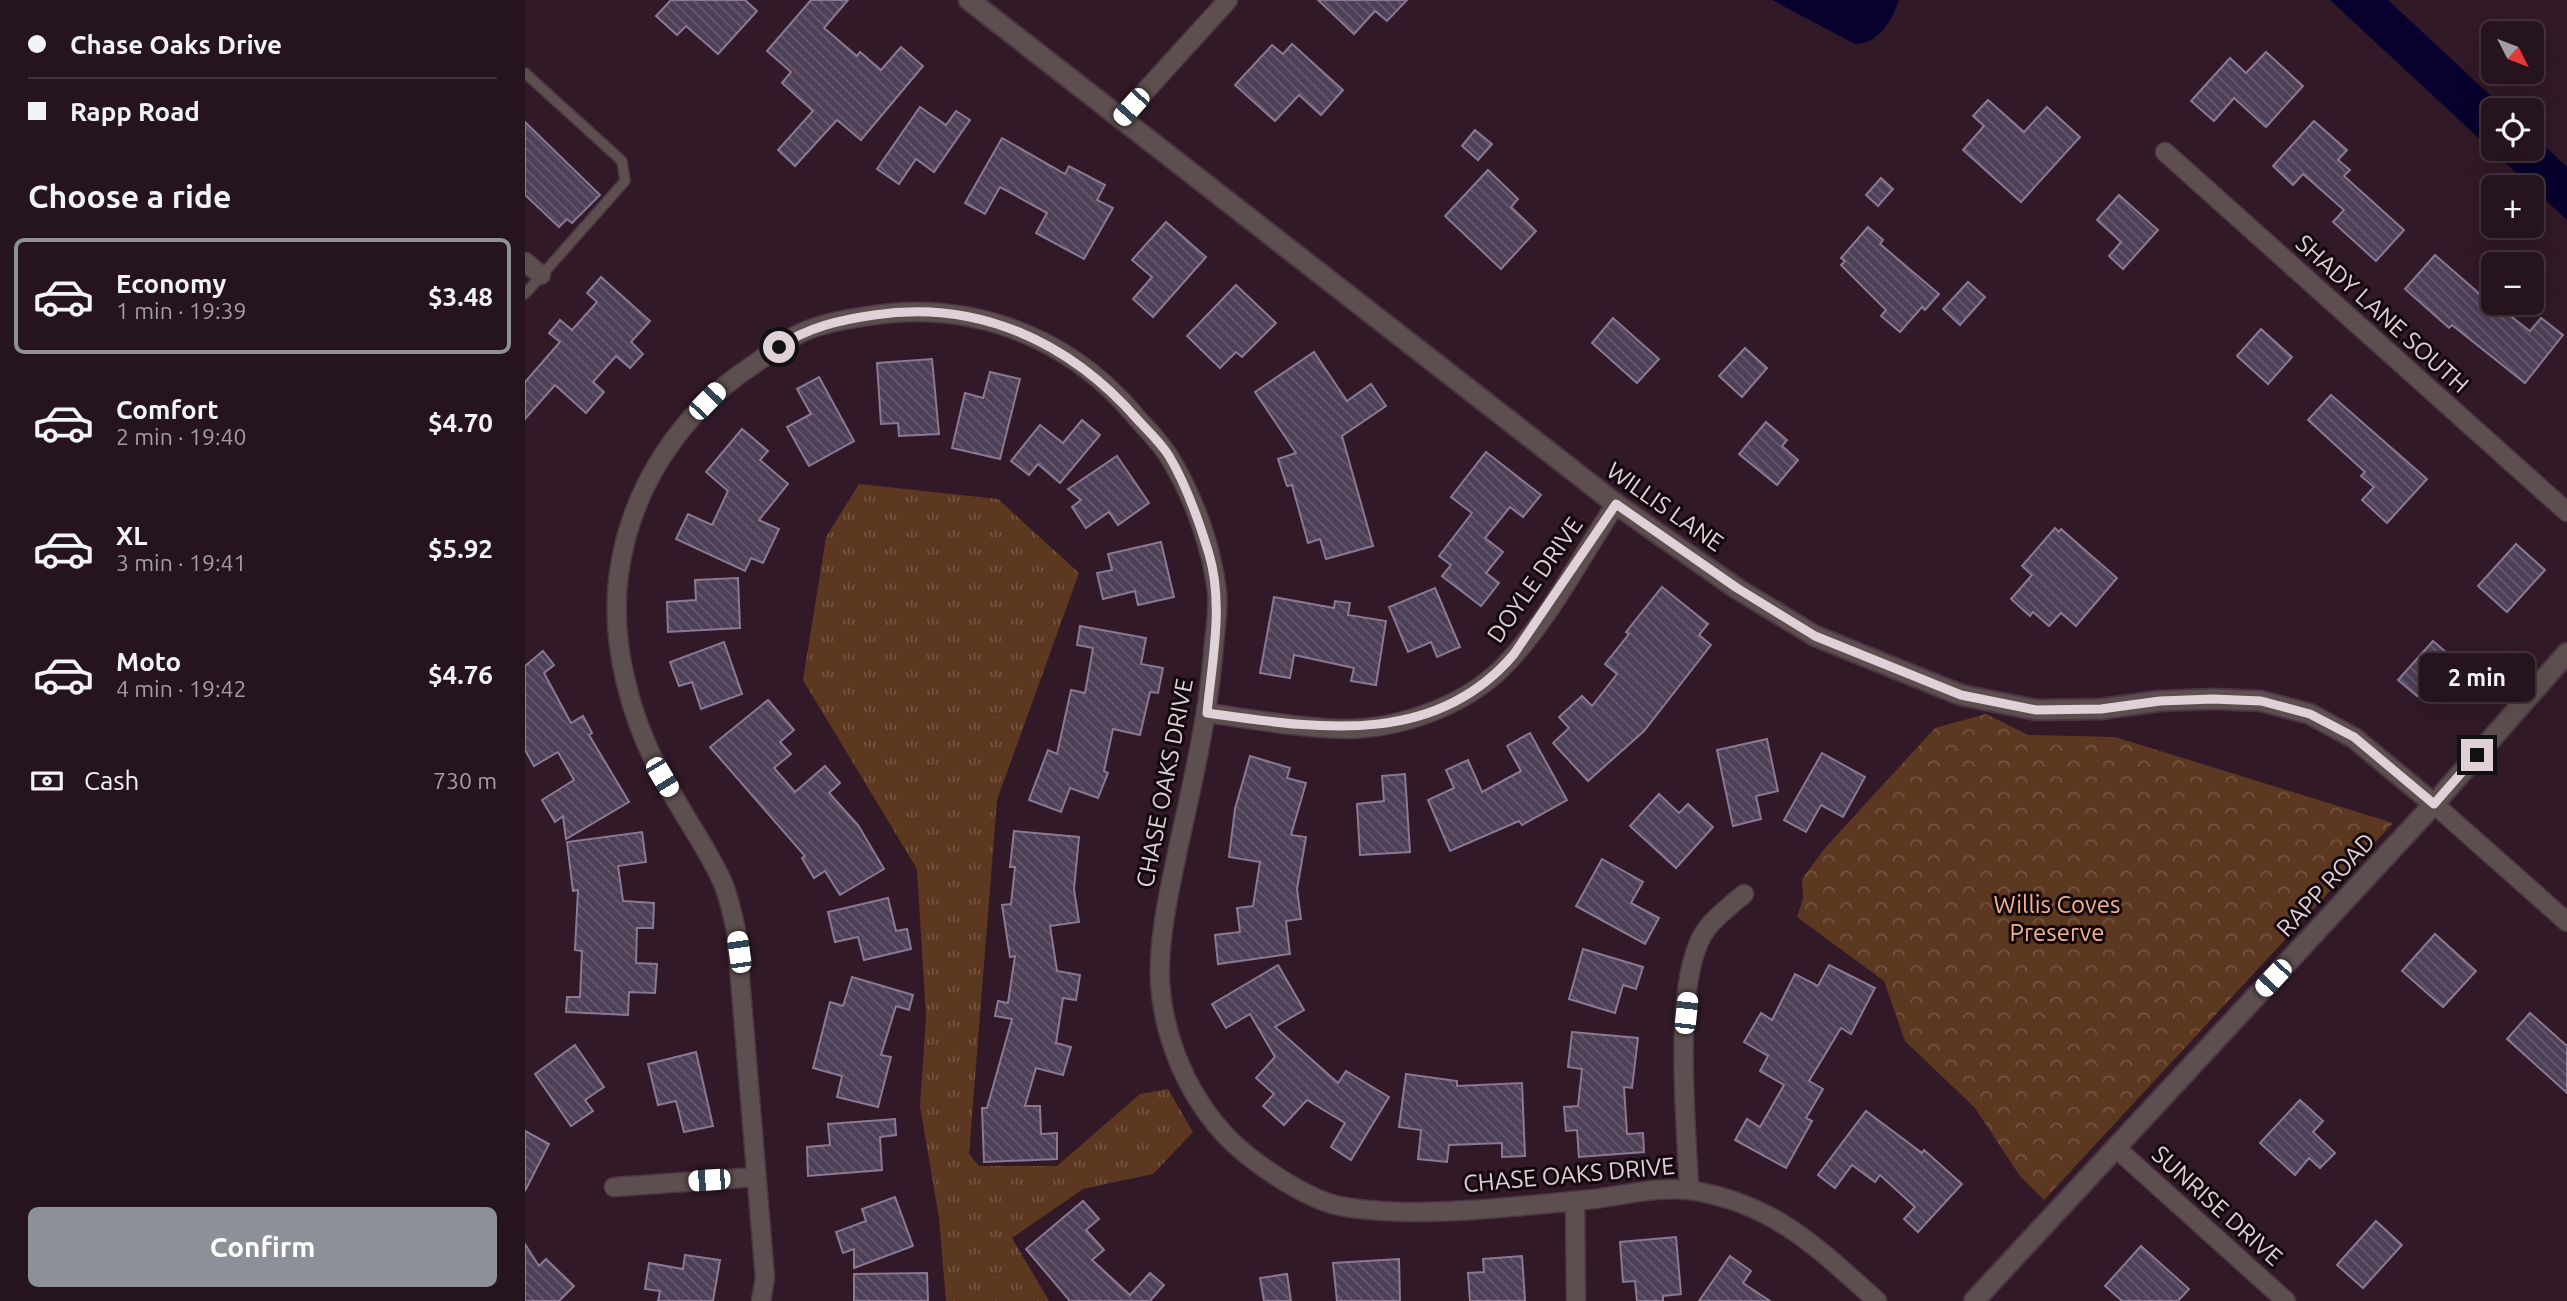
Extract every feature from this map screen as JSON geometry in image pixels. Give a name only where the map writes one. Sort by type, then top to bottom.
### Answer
[{"type":"street","name":"WILLIS LANE","points":[[969,0],[1616,504],[1737,588],[1815,636],[1961,695],[2036,710],[2101,709],[2160,701],[2213,699],[2261,701],[2310,714],[2354,737],[2434,804]]},
{"type":"street","points":[[1120,119],[1228,0]]},
{"type":"street","name":"SHADY LANE SOUTH","points":[[2165,152],[2567,512]]},
{"type":"street","points":[[525,262],[541,275]]},
{"type":"street","name":"CHASE OAKS DRIVE","points":[[761,1301],[765,1278],[736,930],[724,884],[662,777],[641,731],[626,680],[619,628],[618,578],[626,538],[640,497],[662,454],[715,392],[796,335],[849,319],[913,309],[987,320],[1045,341],[1110,387],[1168,454],[1184,485],[1210,556],[1218,598],[1207,713],[1168,896],[1160,979],[1166,1016],[1187,1084],[1206,1114],[1235,1145],[1266,1172],[1336,1205],[1425,1212],[1689,1189],[1764,1211],[1798,1231],[1877,1301]]},
{"type":"street","name":"DOYLE DRIVE","points":[[1207,713],[1345,729],[1383,725],[1445,706],[1503,668],[1518,650],[1616,504]]},
{"type":"street","name":"RAPP ROAD","points":[[1974,1301],[2434,804],[2567,653]]},
{"type":"street","points":[[2434,804],[2567,922]]},
{"type":"street","points":[[1689,1189],[1684,1036],[1691,965],[1707,928],[1744,894]]},
{"type":"street","name":"SUNRISE DRIVE","points":[[2116,1148],[2286,1301]]},
{"type":"street","points":[[614,1187],[756,1177]]},
{"type":"street","points":[[1575,1200],[1576,1301]]},
{"type":"lane","points":[[525,73],[622,161],[626,172],[625,181],[525,294]]},
{"type":"green space","points":[[859,484],[998,499],[1079,573],[997,800],[969,1154],[979,1166],[1057,1166],[1140,1094],[1168,1089],[1193,1132],[1153,1174],[1083,1189],[1012,1238],[1049,1301],[946,1301],[939,1218],[920,1106],[926,1017],[917,869],[803,680],[826,537]]},
{"type":"green space","name":"Willis Coves Preserve","points":[[1986,714],[2028,735],[2115,737],[2393,823],[2044,1200],[2020,1176],[1975,1108],[1905,1041],[1884,981],[1797,917],[1803,899],[1802,879],[1825,848],[1935,728]]},
{"type":"shaded area","points":[[1772,0],[1899,0],[1892,16],[1877,36],[1855,44]]},
{"type":"shaded area","points":[[2330,0],[2388,0],[2493,98],[2481,98],[2481,140]]},
{"type":"shaded area","points":[[2544,145],[2567,167],[2567,220],[2544,199],[2544,175],[2519,175],[2503,161],[2544,161]]},
{"type":"building","points":[[671,0],[745,0],[757,11],[718,54],[686,26],[677,35],[656,16]]},
{"type":"building","points":[[811,0],[848,0],[824,28],[857,56],[860,52],[881,70],[901,47],[923,66],[861,140],[837,120],[795,166],[778,150],[813,111],[782,83],[791,72],[767,51]]},
{"type":"building","points":[[1318,0],[1407,0],[1387,21],[1375,11],[1354,34]]},
{"type":"building","points":[[1292,44],[1343,90],[1321,115],[1299,95],[1275,121],[1235,85],[1272,45],[1283,54]]},
{"type":"building","points":[[2266,52],[2303,86],[2266,127],[2234,98],[2214,121],[2191,101],[2230,58],[2246,73]]},
{"type":"building","points":[[1988,100],[2024,132],[2047,107],[2080,137],[2021,202],[1963,150],[1984,126],[1973,116]]},
{"type":"building","points":[[920,107],[946,125],[956,111],[970,120],[934,172],[916,159],[899,184],[877,169]]},
{"type":"building","points":[[2314,121],[2347,150],[2338,160],[2350,170],[2344,176],[2404,230],[2376,261],[2333,222],[2344,210],[2303,174],[2293,185],[2273,166]]},
{"type":"building","points":[[525,122],[600,195],[572,223],[567,219],[559,227],[525,195]]},
{"type":"building","points":[[1475,130],[1492,144],[1478,160],[1462,146]]},
{"type":"building","points":[[1002,138],[1065,174],[1069,166],[1105,185],[1097,200],[1113,208],[1084,259],[1036,233],[1047,213],[1000,187],[985,214],[965,203]]},
{"type":"building","points":[[1488,170],[1518,199],[1511,207],[1536,231],[1501,269],[1445,216]]},
{"type":"building","points":[[1881,178],[1893,189],[1878,206],[1866,195]]},
{"type":"building","points":[[2119,195],[2158,230],[2123,269],[2109,256],[2121,242],[2097,220]]},
{"type":"building","points":[[1166,222],[1206,257],[1153,317],[1133,299],[1152,277],[1132,260]]},
{"type":"building","points":[[1868,227],[1883,240],[1880,244],[1939,294],[1925,310],[1922,307],[1900,332],[1881,316],[1886,310],[1841,265],[1845,261],[1841,258]]},
{"type":"building","points":[[2435,255],[2481,295],[2481,315],[2509,315],[2530,331],[2541,318],[2563,335],[2525,383],[2452,325],[2449,328],[2405,289]]},
{"type":"building","points":[[601,277],[650,321],[631,342],[643,354],[630,368],[616,356],[593,382],[604,392],[586,413],[555,385],[525,419],[525,382],[560,342],[549,333],[560,320],[572,330],[597,302],[587,293]]},
{"type":"building","points":[[1968,282],[1985,297],[1960,325],[1943,309]]},
{"type":"building","points":[[1236,285],[1276,323],[1242,357],[1236,352],[1220,368],[1187,336]]},
{"type":"building","points":[[1613,318],[1659,359],[1637,383],[1592,343]]},
{"type":"building","points":[[2261,329],[2292,357],[2268,384],[2237,356]]},
{"type":"building","points":[[1745,348],[1767,368],[1742,397],[1719,376]]},
{"type":"building","points":[[1314,352],[1347,401],[1371,384],[1386,406],[1342,436],[1373,546],[1326,559],[1320,539],[1308,543],[1292,485],[1287,486],[1278,459],[1296,453],[1255,392]]},
{"type":"building","points":[[932,359],[939,434],[899,436],[898,423],[881,424],[877,363]]},
{"type":"building","points":[[990,372],[1020,379],[1000,459],[952,448],[965,393],[983,398]]},
{"type":"building","points":[[819,377],[854,441],[809,466],[787,427],[811,414],[797,389]]},
{"type":"building","points":[[2331,395],[2427,479],[2387,523],[2362,500],[2374,487],[2361,476],[2365,472],[2308,420]]},
{"type":"building","points":[[1082,420],[1100,435],[1060,483],[1038,464],[1029,475],[1011,461],[1040,425],[1063,443]]},
{"type":"building","points":[[1766,422],[1787,440],[1782,446],[1798,460],[1777,485],[1739,454]]},
{"type":"building","points":[[742,429],[768,451],[760,460],[788,484],[759,520],[779,529],[763,563],[751,558],[745,571],[676,539],[688,514],[712,525],[728,491],[706,472]]},
{"type":"building","points":[[1486,452],[1541,495],[1523,517],[1510,507],[1485,538],[1503,552],[1486,573],[1499,583],[1481,606],[1442,576],[1451,565],[1439,556],[1472,513],[1451,497]]},
{"type":"building","points":[[1117,456],[1149,503],[1118,525],[1109,512],[1086,528],[1072,507],[1081,500],[1068,489]]},
{"type":"building","points":[[2055,528],[2059,532],[2061,529],[2117,578],[2076,626],[2061,613],[2049,626],[2033,612],[2030,616],[2011,599],[2032,575],[2022,566]]},
{"type":"building","points":[[1161,542],[1174,597],[1138,605],[1135,591],[1103,599],[1097,573],[1112,570],[1108,554]]},
{"type":"building","points":[[2516,544],[2545,570],[2507,612],[2478,586]]},
{"type":"building","points":[[738,578],[740,628],[668,632],[667,602],[696,600],[695,580]]},
{"type":"building","points":[[1662,587],[1708,624],[1699,635],[1711,645],[1644,731],[1588,781],[1553,743],[1569,728],[1559,717],[1582,696],[1592,706],[1617,674],[1605,664],[1629,634],[1626,632]]},
{"type":"building","points":[[1435,588],[1460,647],[1437,657],[1431,642],[1408,652],[1389,607]]},
{"type":"building","points":[[1274,597],[1334,608],[1335,601],[1350,603],[1348,615],[1386,621],[1376,685],[1351,681],[1354,668],[1294,655],[1290,678],[1260,673]]},
{"type":"building","points":[[1080,626],[1146,638],[1141,664],[1163,668],[1158,693],[1150,692],[1140,735],[1113,729],[1104,771],[1108,773],[1098,798],[1070,788],[1061,812],[1029,800],[1048,750],[1057,754],[1071,690],[1085,693],[1093,648],[1077,645]]},
{"type":"building","points":[[2433,641],[2461,665],[2434,695],[2425,687],[2417,696],[2398,680]]},
{"type":"building","points":[[724,642],[742,694],[701,709],[692,682],[679,686],[670,662]]},
{"type":"building","points":[[543,651],[554,665],[544,673],[571,723],[583,716],[592,733],[589,735],[629,802],[566,839],[563,816],[555,822],[542,800],[574,780],[558,752],[534,766],[525,750],[525,666]]},
{"type":"building","points":[[768,700],[794,730],[780,742],[791,754],[774,768],[795,792],[825,766],[840,783],[829,793],[858,825],[884,869],[840,895],[825,871],[814,878],[802,858],[805,856],[710,747]]},
{"type":"building","points":[[1530,733],[1567,800],[1522,825],[1519,821],[1450,851],[1428,800],[1454,788],[1446,770],[1468,760],[1482,792],[1521,771],[1507,746]]},
{"type":"building","points":[[1767,739],[1778,791],[1756,796],[1761,819],[1733,826],[1717,750]]},
{"type":"building","points":[[1822,753],[1865,777],[1843,817],[1821,805],[1806,832],[1784,820]]},
{"type":"building","points":[[1250,756],[1290,768],[1287,778],[1306,783],[1291,835],[1306,837],[1297,889],[1301,919],[1286,921],[1290,954],[1218,964],[1215,935],[1240,932],[1237,908],[1253,906],[1260,862],[1229,857],[1235,809]]},
{"type":"building","points":[[1405,774],[1410,852],[1360,855],[1357,804],[1384,801],[1382,776]]},
{"type":"building","points":[[1659,794],[1679,813],[1688,804],[1713,827],[1676,868],[1630,826]]},
{"type":"building","points":[[1014,831],[1079,837],[1074,889],[1079,922],[1050,926],[1057,971],[1080,975],[1076,1000],[1063,998],[1056,1043],[1071,1047],[1063,1075],[1036,1068],[1025,1106],[1040,1106],[1041,1134],[1057,1133],[1057,1159],[984,1162],[982,1108],[987,1108],[1012,1019],[995,1016],[998,1001],[1008,1003],[1015,956],[1010,957],[1002,905],[1011,904],[1015,867],[1010,867]]},
{"type":"building","points":[[642,832],[646,862],[618,866],[623,901],[654,903],[653,928],[637,928],[636,963],[657,964],[655,993],[629,992],[628,1015],[566,1012],[567,997],[580,997],[582,951],[575,950],[578,890],[573,891],[567,842]]},
{"type":"building","points":[[1602,859],[1643,882],[1631,903],[1659,918],[1645,944],[1576,906]]},
{"type":"building","points":[[888,898],[896,931],[907,929],[911,949],[864,960],[858,937],[835,942],[828,912]]},
{"type":"building","points":[[2435,934],[2476,971],[2443,1007],[2402,971]]},
{"type":"building","points":[[1583,949],[1643,967],[1636,989],[1623,985],[1615,1013],[1569,999]]},
{"type":"building","points":[[1278,965],[1304,1010],[1275,1027],[1338,1083],[1346,1071],[1389,1097],[1351,1160],[1331,1147],[1345,1123],[1307,1100],[1284,1125],[1263,1106],[1274,1094],[1256,1078],[1275,1057],[1250,1014],[1226,1028],[1212,1004]]},
{"type":"building","points":[[1829,965],[1875,988],[1851,1034],[1841,1028],[1809,1081],[1823,1089],[1806,1118],[1812,1121],[1786,1168],[1735,1140],[1747,1119],[1760,1127],[1784,1085],[1760,1071],[1768,1056],[1744,1042],[1761,1013],[1772,1020],[1795,974],[1818,986]]},
{"type":"building","points":[[852,977],[913,995],[909,1010],[896,1006],[881,1055],[891,1057],[878,1107],[837,1097],[842,1076],[813,1068],[830,1002],[843,1006]]},
{"type":"building","points":[[2530,1013],[2567,1046],[2567,1093],[2507,1039]]},
{"type":"building","points":[[1572,1032],[1638,1038],[1632,1088],[1624,1087],[1627,1134],[1643,1133],[1644,1152],[1579,1157],[1577,1130],[1566,1131],[1564,1107],[1578,1106],[1582,1069],[1568,1067]]},
{"type":"building","points":[[575,1045],[604,1087],[585,1100],[593,1111],[571,1126],[535,1074]]},
{"type":"building","points":[[696,1052],[713,1126],[684,1132],[676,1101],[658,1105],[648,1064]]},
{"type":"building","points":[[1406,1074],[1457,1081],[1457,1086],[1522,1083],[1525,1156],[1502,1157],[1502,1143],[1449,1145],[1447,1162],[1418,1159],[1421,1130],[1399,1127]]},
{"type":"building","points":[[2300,1100],[2323,1121],[2313,1132],[2335,1153],[2320,1168],[2309,1158],[2295,1175],[2260,1143]]},
{"type":"building","points":[[1866,1111],[1922,1153],[1924,1150],[1962,1184],[1918,1232],[1904,1219],[1915,1207],[1880,1175],[1875,1182],[1852,1165],[1835,1188],[1818,1175]]},
{"type":"building","points":[[895,1119],[896,1135],[880,1137],[882,1170],[808,1176],[807,1147],[830,1145],[828,1124]]},
{"type":"building","points":[[525,1131],[549,1144],[525,1191]]},
{"type":"building","points":[[895,1197],[913,1246],[854,1268],[854,1249],[843,1253],[836,1232],[866,1221],[862,1209]]},
{"type":"building","points":[[1083,1201],[1099,1219],[1086,1230],[1104,1250],[1092,1260],[1130,1295],[1150,1273],[1164,1285],[1150,1301],[1070,1301],[1026,1249]]},
{"type":"building","points":[[2376,1221],[2402,1245],[2363,1288],[2337,1265]]},
{"type":"building","points":[[1676,1237],[1681,1294],[1663,1296],[1663,1301],[1637,1301],[1635,1281],[1623,1282],[1620,1242]]},
{"type":"building","points":[[525,1244],[539,1266],[546,1259],[574,1286],[559,1301],[525,1301]]},
{"type":"building","points":[[2141,1246],[2189,1289],[2178,1301],[2122,1301],[2105,1286]]},
{"type":"building","points":[[685,1255],[720,1260],[713,1301],[658,1301],[660,1291],[645,1289],[649,1263],[683,1269]]},
{"type":"building","points":[[1522,1256],[1525,1301],[1470,1301],[1468,1273],[1484,1272],[1483,1259]]},
{"type":"building","points":[[1730,1256],[1751,1271],[1743,1283],[1770,1301],[1699,1301]]},
{"type":"building","points":[[1399,1259],[1400,1301],[1337,1301],[1333,1263]]},
{"type":"building","points":[[927,1273],[928,1301],[854,1301],[854,1274]]},
{"type":"building","points":[[1287,1274],[1291,1301],[1264,1301],[1260,1278]]},
{"type":"route","points":[[779,347],[796,335],[838,321],[913,309],[987,320],[1045,341],[1110,387],[1168,454],[1184,485],[1210,556],[1218,598],[1207,713],[1345,729],[1383,725],[1445,706],[1503,668],[1526,641],[1616,504],[1737,588],[1815,636],[1961,695],[2036,710],[2101,709],[2160,701],[2261,701],[2310,714],[2354,737],[2392,766],[2434,804],[2477,755]]}]
